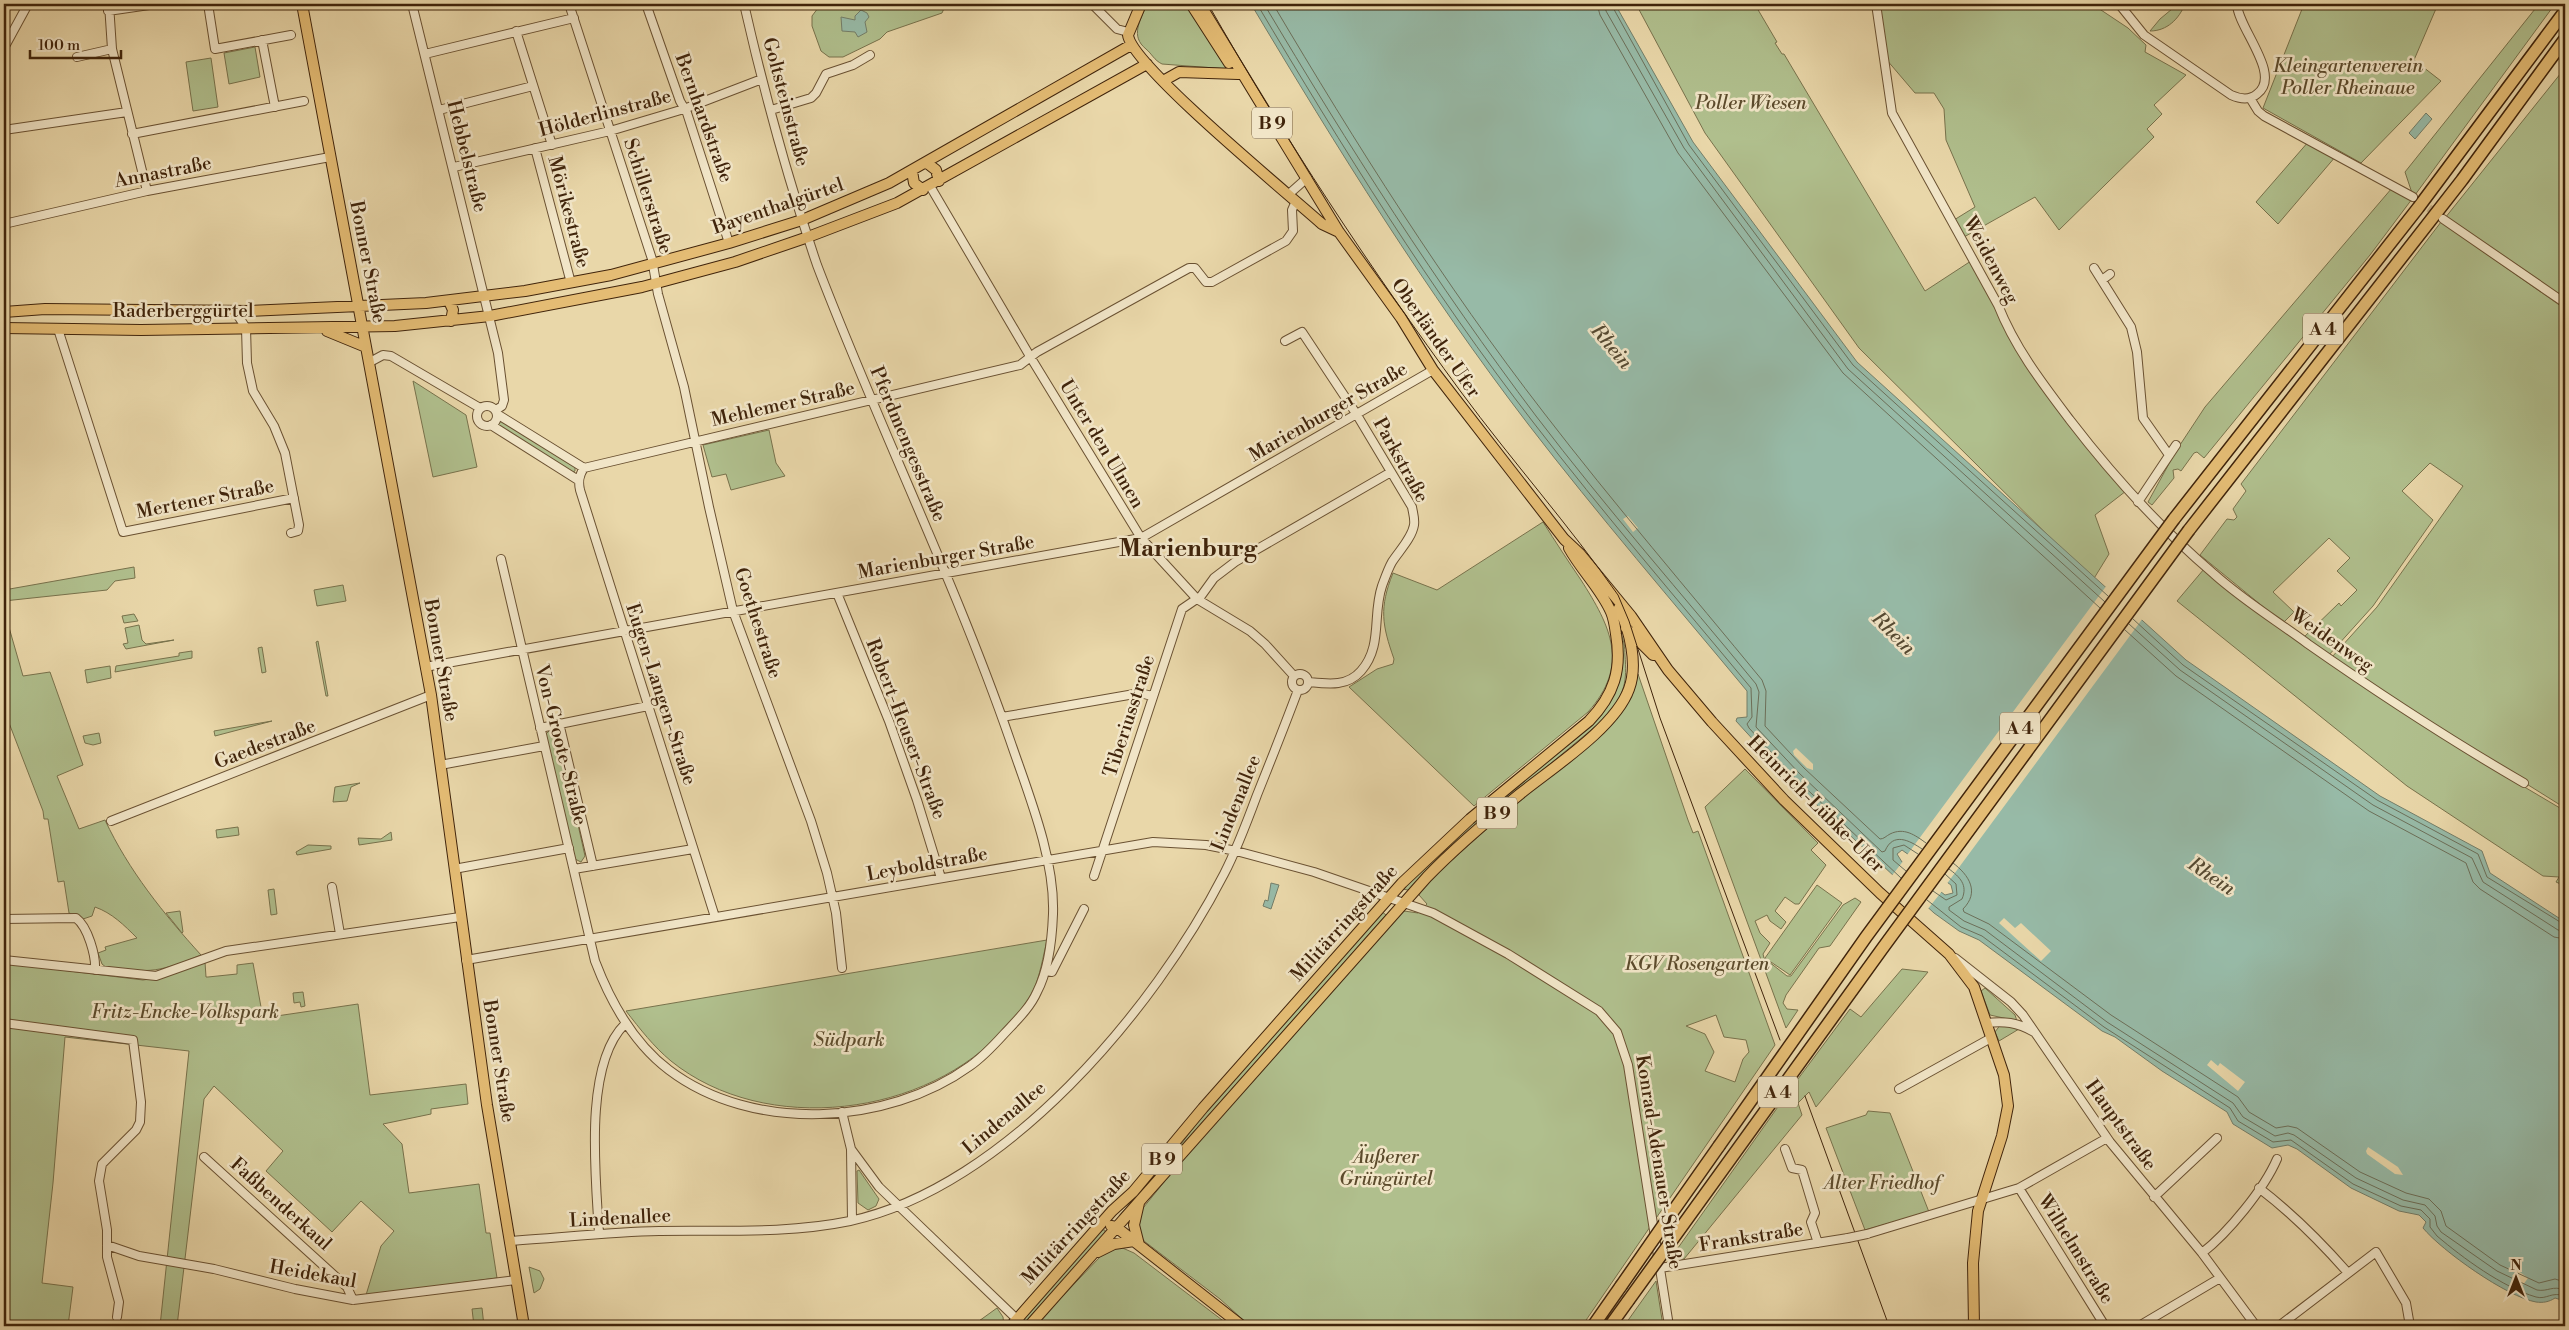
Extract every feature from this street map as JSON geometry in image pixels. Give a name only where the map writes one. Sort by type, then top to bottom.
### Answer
[{"type":"highway","name":"A 4","points":[[1592,1326],[1866,937],[2174,519],[2418,208],[2565,11]]},
{"type":"highway","name":"A 4","points":[[1610,1326],[1882,949],[2189,530],[2462,180],[2565,39]]},
{"type":"main road","name":"Bonner Straße","points":[[302,4],[358,307],[370,362],[430,695],[485,1096],[524,1326]]},
{"type":"main road","points":[[1141,4],[1128,32],[1131,45],[1139,55],[1163,81],[1292,198],[1322,224],[1339,232]]},
{"type":"main road","name":"Oberländer Ufer","points":[[1198,7],[1221,53],[1248,84]]},
{"type":"main road","name":"Oberländer Ufer","points":[[1198,7],[1307,178],[1339,232],[1401,318],[1433,370],[1564,539],[1580,554],[1615,598]]},
{"type":"main road","name":"Bayenthalgürtel","points":[[358,307],[449,301],[571,283],[653,264],[802,220],[912,171],[1131,45]]},
{"type":"main road","name":"Bayenthalgürtel","points":[[362,327],[382,327],[490,316],[656,284],[735,262],[808,238],[897,203],[931,186],[1147,64]]},
{"type":"main road","points":[[1163,81],[1179,72],[1238,74]]},
{"type":"main road","points":[[912,171],[914,183],[931,186],[936,170],[927,163]]},
{"type":"main road","points":[[449,301],[453,310],[451,321]]},
{"type":"main road","name":"Raderberggürtel","points":[[4,312],[32,310],[235,311],[358,307]]},
{"type":"main road","points":[[29,328],[34,321],[32,310]]},
{"type":"main road","points":[[55,328],[52,316],[70,310]]},
{"type":"main road","points":[[141,330],[140,319],[148,311]]},
{"type":"main road","name":"Raderberggürtel","points":[[4,328],[141,330],[362,327]]},
{"type":"main road","points":[[322,328],[367,348],[368,341],[382,327]]},
{"type":"main road","name":"Militärringstraße","points":[[1029,1326],[1116,1227],[1136,1196],[1203,1108],[1388,898],[1470,819],[1589,721],[1601,708],[1615,682],[1618,667],[1618,647],[1612,613],[1564,539]]},
{"type":"main road","name":"Militärringstraße","points":[[1017,1324],[1095,1229],[1136,1196],[1403,902],[1463,842],[1614,715],[1623,703],[1632,678],[1632,657],[1626,628],[1615,598]]},
{"type":"main road","name":"Heinrich-Lübke-Ufer","points":[[1615,598],[1645,634],[1668,670]]},
{"type":"main road","name":"Heinrich-Lübke-Ufer","points":[[1612,613],[1668,670],[1712,722],[1784,800],[1880,893],[1949,954],[1974,987],[2004,1075],[2008,1106],[2002,1136],[1980,1201],[1973,1263],[1974,1326]]},
{"type":"main road","name":"B 9","points":[[1632,678],[1637,668],[1640,653],[1647,649]]},
{"type":"main road","name":"B 9","points":[[1091,1257],[1114,1244],[1136,1244],[1134,1225],[1136,1196]]},
{"type":"main road","points":[[1095,1229],[1106,1226],[1116,1227],[1242,1326]]},
{"type":"street","points":[[4,48],[28,4]]},
{"type":"street","points":[[147,191],[112,49],[108,7],[156,4]]},
{"type":"street","points":[[208,4],[215,49],[291,35]]},
{"type":"street","name":"Hebbelstraße","points":[[412,4],[454,167],[498,353],[504,400],[502,406],[496,412]]},
{"type":"street","name":"Schillerstraße","points":[[569,4],[653,264],[656,284]]},
{"type":"street","name":"Bernhardstraße","points":[[646,4],[687,113],[729,243]]},
{"type":"street","name":"Goltsteinstraße","points":[[744,4],[762,80],[808,238]]},
{"type":"street","points":[[1092,4],[1117,29],[1128,32]]},
{"type":"street","name":"Weidenweg","points":[[1876,4],[1892,113],[2026,360],[2085,439],[2138,502],[2215,575],[2253,604],[2414,716],[2524,783]]},
{"type":"street","points":[[2120,4],[2135,24],[2154,43],[2231,95],[2240,99],[2250,98],[2261,91],[2266,76],[2237,4]]},
{"type":"street","points":[[425,54],[574,18]]},
{"type":"street","points":[[516,31],[552,145]]},
{"type":"street","points":[[262,40],[275,107]]},
{"type":"street","points":[[77,57],[112,49]]},
{"type":"street","points":[[771,110],[811,98],[816,93],[826,74],[853,65],[870,55]]},
{"type":"street","name":"Hölderlinstraße","points":[[454,167],[610,131],[684,109],[762,80]]},
{"type":"street","points":[[439,110],[534,86]]},
{"type":"street","points":[[2250,98],[2258,111],[2264,116],[2413,197]]},
{"type":"street","points":[[132,134],[304,102]]},
{"type":"street","points":[[4,130],[127,112]]},
{"type":"street","name":"Mörikestraße","points":[[535,148],[571,283]]},
{"type":"street","name":"Annastraße","points":[[4,224],[147,191],[330,157]]},
{"type":"street","points":[[1292,198],[1307,178]]},
{"type":"street","name":"Unter den Ulmen","points":[[931,186],[1031,358],[1140,538],[1197,599],[1205,606],[1250,631],[1265,644],[1294,676]]},
{"type":"street","name":"Mehlemer Straße","points":[[584,468],[1020,365],[1061,338],[1189,268],[1195,268],[1206,282],[1212,282],[1286,241],[1293,231],[1292,198]]},
{"type":"street","points":[[2443,219],[2565,303]]},
{"type":"street","name":"Pferdmengesstraße","points":[[808,238],[837,316],[975,644],[1033,809],[1046,860],[1052,896],[1051,933],[1045,971]]},
{"type":"street","points":[[2094,268],[2123,312],[2136,342],[2143,418],[2169,455]]},
{"type":"street","points":[[2102,280],[2110,274]]},
{"type":"street","name":"Goethestraße","points":[[656,284],[684,387],[734,610],[811,821],[832,896],[842,968]]},
{"type":"street","name":"Mertener Straße","points":[[235,311],[246,328],[249,377],[260,404],[280,440],[299,525],[298,531],[291,533]]},
{"type":"street","name":"Mertener Straße","points":[[55,328],[123,532],[294,498]]},
{"type":"street","name":"Parkstraße","points":[[1285,341],[1302,332],[1356,415],[1412,507],[1414,525],[1392,562],[1381,589],[1376,616],[1377,634],[1372,653],[1361,671],[1344,683],[1308,682]]},
{"type":"street","points":[[370,362],[387,355],[480,408],[488,406],[584,468],[578,480],[491,425],[480,423],[477,413],[480,408]]},
{"type":"street","name":"Marienburger Straße","points":[[425,667],[1140,538],[1433,370]]},
{"type":"street","points":[[491,425],[496,420],[496,412]]},
{"type":"street","points":[[2138,502],[2176,445]]},
{"type":"street","name":"Tiberiusstraße","points":[[1094,876],[1182,609],[1197,599],[1214,578],[1236,562],[1391,472]]},
{"type":"street","name":"Eugen-Langen-Straße","points":[[578,480],[624,632],[715,917]]},
{"type":"street","name":"Von-Groote-Straße","points":[[501,559],[590,938],[602,979],[625,1024],[666,1068],[685,1081],[738,1104],[776,1111],[806,1114],[842,1112],[878,1106],[908,1097],[945,1081],[971,1065],[995,1044],[1031,1003],[1045,971]]},
{"type":"street","name":"Robert-Heuser-Straße","points":[[837,593],[888,721],[941,878]]},
{"type":"street","points":[[1302,674],[1308,682],[1306,688],[1298,690],[1292,684],[1294,676],[1302,674]]},
{"type":"street","name":"Lindenallee","points":[[509,1241],[684,1230],[767,1231],[812,1227],[852,1220],[900,1207],[942,1186],[987,1156],[1022,1128],[1080,1073],[1118,1032],[1181,948],[1236,851],[1298,690]]},
{"type":"street","points":[[1002,717],[1140,693],[1152,696]]},
{"type":"street","name":"Gaedestraße","points":[[110,821],[430,695]]},
{"type":"street","points":[[540,728],[648,706]]},
{"type":"street","name":"Von-Groote-Straße","points":[[559,723],[593,866]]},
{"type":"street","points":[[440,765],[544,746]]},
{"type":"street","name":"Leyboldstraße","points":[[466,960],[1102,850],[1165,842],[1206,845],[1236,851],[1314,872],[1388,898]]},
{"type":"street","points":[[454,869],[569,848]]},
{"type":"street","points":[[574,869],[693,849]]},
{"type":"street","points":[[332,887],[340,934]]},
{"type":"street","name":"Konrad-Adenauer-Straße","points":[[1388,898],[1441,917],[1555,981],[1592,1005],[1614,1026],[1628,1065],[1669,1326]]},
{"type":"street","points":[[1045,971],[1052,972],[1084,909]]},
{"type":"street","points":[[4,960],[156,976],[226,951],[460,917]]},
{"type":"street","points":[[4,919],[76,918],[83,925],[94,956],[95,970]]},
{"type":"street","name":"Hauptstraße","points":[[1949,954],[2011,1002],[2036,1034],[2107,1138],[2202,1253],[2256,1326]]},
{"type":"street","points":[[1986,1023],[2001,1021],[2016,1023],[2036,1034]]},
{"type":"street","points":[[4,1023],[133,1040],[141,1102],[140,1122],[131,1136],[106,1158],[100,1171],[99,1181],[107,1230],[107,1256],[119,1302],[117,1317]]},
{"type":"street","points":[[599,1234],[596,1142],[599,1076],[609,1045],[625,1024]]},
{"type":"street","points":[[1899,1089],[1991,1038]]},
{"type":"street","points":[[842,1112],[851,1148],[852,1220]]},
{"type":"street","name":"Frankstraße","points":[[1660,1268],[1867,1234],[2019,1188],[2107,1138]]},
{"type":"street","points":[[2154,1197],[2217,1138]]},
{"type":"street","points":[[851,1148],[879,1187],[1017,1324]]},
{"type":"street","name":"Frankstraße","points":[[1785,1149],[1792,1168],[1802,1170],[1815,1213],[1810,1220],[1818,1243]]},
{"type":"street","name":"Faßbenderkaul","points":[[204,1157],[346,1287],[353,1300]]},
{"type":"street","points":[[2202,1253],[2221,1236],[2259,1188],[2277,1159]]},
{"type":"street","name":"Wilhelmstraße","points":[[2019,1188],[2105,1326]]},
{"type":"street","points":[[2259,1188],[2295,1216],[2319,1239],[2348,1273]]},
{"type":"street","name":"Heidekaul","points":[[107,1246],[139,1256],[214,1269],[294,1289],[353,1300],[516,1280]]},
{"type":"street","points":[[2279,1326],[2376,1252],[2406,1303],[2410,1326]]},
{"type":"street","points":[[2139,1326],[2220,1278]]},
{"type":"street","points":[[2154,1318],[2158,1326]]},
{"type":"green space","points":[[821,4],[946,4],[942,13],[887,32],[880,39],[843,57],[829,57],[821,51],[812,26],[812,16]]},
{"type":"green space","points":[[1147,4],[1187,4],[1228,69],[1162,64],[1157,61],[1141,44],[1137,34],[1139,22]]},
{"type":"green space","name":"Poller Wiesen","points":[[1636,4],[1764,4],[1757,8],[1777,42],[1775,43],[1782,54],[1784,54],[1925,291],[1971,261],[1997,308],[2012,341],[2126,491],[2095,515],[2109,554],[2093,580],[1859,348],[1705,133]]},
{"type":"green space","points":[[1878,4],[2092,4],[2128,28],[2146,45],[2145,52],[2186,75],[2154,105],[2162,114],[2147,129],[2154,137],[2059,230],[2035,197],[1964,237],[1954,220],[1975,207],[1946,140],[1944,109],[1934,93],[1915,93],[1886,59]]},
{"type":"green space","points":[[2178,4],[2185,4],[2172,23],[2162,29],[2150,31],[2160,19]]},
{"type":"green space","name":"Kleingartenverein Poller Rheinaue","points":[[2304,4],[2438,4],[2414,60],[2441,81],[2361,163],[2263,108]]},
{"type":"green space","points":[[2539,4],[2555,4],[2415,195],[2412,193],[2405,172]]},
{"type":"green space","points":[[255,47],[260,77],[229,84],[224,53]]},
{"type":"green space","points":[[211,58],[218,107],[193,111],[186,62]]},
{"type":"green space","points":[[2565,68],[2565,301],[2445,218]]},
{"type":"green space","points":[[2309,141],[2336,156],[2278,224],[2256,202]]},
{"type":"green space","points":[[2392,188],[2412,199],[2370,255],[2204,458],[2197,452],[2194,453],[2181,471],[2178,469],[2173,470],[2174,478],[2152,505],[2148,502],[2176,451],[2205,407]]},
{"type":"green space","points":[[2441,222],[2565,309],[2565,808],[2474,751],[2332,657],[2377,607],[2463,486],[2430,463],[2402,491],[2433,520],[2373,606],[2328,656],[2303,638],[2339,603],[2341,606],[2357,590],[2337,571],[2350,558],[2329,538],[2273,592],[2294,612],[2283,623],[2200,555],[2227,519],[2234,520],[2237,517],[2233,509],[2246,491],[2241,484]]},
{"type":"green space","points":[[413,381],[466,415],[477,467],[433,477]]},
{"type":"green space","points":[[499,420],[575,467],[575,471],[573,472],[495,424]]},
{"type":"green space","points":[[769,430],[776,463],[785,476],[731,490],[726,474],[712,477],[703,445]]},
{"type":"green space","points":[[1543,522],[1601,614],[1612,646],[1609,678],[1601,695],[1588,712],[1474,806],[1349,687],[1377,669],[1393,664],[1394,659],[1385,626],[1384,607],[1393,573],[1437,590]]},
{"type":"green space","points":[[134,567],[135,578],[115,581],[107,590],[4,601],[4,590]]},
{"type":"green space","points":[[2204,569],[2327,662],[2494,769],[2565,811],[2565,886],[2556,882],[2559,877],[2543,876],[2407,786],[2177,601]]},
{"type":"green space","points":[[343,585],[346,601],[317,606],[314,590]]},
{"type":"green space","points":[[4,610],[23,676],[50,672],[83,765],[57,776],[79,829],[105,820],[114,839],[148,891],[201,955],[155,970],[107,968],[102,964],[98,953],[106,950],[105,947],[137,938],[112,916],[95,907],[92,916],[83,919],[69,913],[64,881],[58,882],[48,819],[44,819],[43,811],[4,710]]},
{"type":"green space","points":[[134,614],[138,621],[124,623],[122,616]]},
{"type":"green space","points":[[139,625],[142,640],[146,644],[174,640],[126,649],[123,644],[128,643],[125,628]]},
{"type":"green space","points":[[1620,633],[1626,664],[1624,687],[1608,716],[1498,807],[1436,861],[1408,890],[1402,889],[1433,857],[1599,718],[1612,698],[1619,678],[1622,656]]},
{"type":"green space","points":[[318,641],[328,696],[326,696],[316,642]]},
{"type":"green space","points":[[262,647],[266,672],[262,673],[258,648]]},
{"type":"green space","points":[[192,651],[192,658],[115,672],[116,666],[179,656],[179,653]]},
{"type":"green space","points":[[110,666],[111,678],[87,683],[85,670]]},
{"type":"green space","points":[[1638,674],[1688,820],[1693,833],[1698,831],[1775,1045],[1582,1326],[1250,1326],[1220,1299],[1144,1241],[1139,1232],[1139,1213],[1182,1160],[1392,921],[1404,911],[1418,913],[1427,904],[1419,895],[1423,886],[1571,757],[1635,684]],"holes":[[[1716,1015],[1724,1037],[1746,1040],[1749,1052],[1743,1059],[1735,1082],[1705,1071],[1714,1052],[1705,1034],[1686,1026]]]},
{"type":"green space","points":[[272,721],[215,736],[214,731]]},
{"type":"green space","points":[[549,731],[557,731],[585,856],[581,862],[575,859],[545,735]]},
{"type":"green space","points":[[99,733],[101,743],[93,745],[85,743],[83,736]]},
{"type":"green space","points":[[1745,769],[1818,843],[1811,850],[1826,865],[1799,904],[1795,904],[1785,897],[1775,911],[1786,922],[1781,929],[1770,921],[1767,915],[1755,921],[1760,933],[1770,943],[1763,954],[1764,958],[1787,976],[1791,976],[1843,905],[1855,898],[1861,902],[1830,946],[1819,948],[1786,995],[1783,1003],[1787,1009],[1798,1010],[1786,1028],[1705,807]]},
{"type":"green space","points":[[360,783],[351,787],[347,801],[333,802],[335,787]]},
{"type":"green space","points":[[238,827],[239,835],[217,838],[216,830]]},
{"type":"green space","points":[[391,832],[392,840],[359,845],[358,838],[381,839]]},
{"type":"green space","points":[[308,845],[331,846],[331,849],[297,855],[296,852]]},
{"type":"green space","points":[[1817,885],[1842,903],[1790,975],[1765,958]]},
{"type":"green space","points":[[274,889],[277,914],[271,915],[268,890]]},
{"type":"green space","points":[[180,911],[183,932],[182,933],[166,913]]},
{"type":"green space","points":[[1381,911],[1386,915],[1119,1216],[1179,1147],[1208,1108]]},
{"type":"green space","name":"Südpark","points":[[1047,940],[1038,979],[1030,996],[1006,1027],[973,1057],[934,1081],[891,1097],[844,1106],[798,1107],[752,1100],[709,1085],[665,1056],[647,1038],[626,1011]]},
{"type":"green space","name":"Fritz-Encke-Volkspark","points":[[205,962],[206,977],[237,974],[237,965],[253,963],[263,1018],[358,1004],[370,1095],[466,1084],[468,1104],[431,1109],[431,1114],[383,1124],[402,1144],[409,1193],[479,1184],[486,1233],[490,1233],[497,1278],[366,1295],[381,1246],[394,1231],[361,1201],[332,1232],[266,1171],[283,1151],[214,1086],[204,1099],[177,1326],[160,1326],[189,1051],[65,1037],[53,1183],[42,1283],[73,1287],[68,1326],[4,1326],[4,963],[143,980],[164,977]]},
{"type":"green space","points":[[1902,969],[1928,972],[1816,1107],[1809,1092],[1798,1103],[1802,1115],[1684,1259],[1668,1262],[1792,1087],[1850,1009],[1861,1017]]},
{"type":"green space","points":[[1985,988],[2015,1015],[2017,1021],[1990,1015],[1981,991]]},
{"type":"green space","points":[[303,992],[305,1006],[301,1007],[300,1002],[294,1003],[293,993]]},
{"type":"green space","points":[[2001,1024],[2019,1029],[1999,1041],[1995,1032]]},
{"type":"green space","name":"Alter Friedhof","points":[[1868,1111],[1890,1113],[1929,1212],[1865,1230],[1826,1128],[1866,1115]]},
{"type":"green space","points":[[859,1170],[879,1199],[876,1206],[868,1210],[858,1203],[857,1171]]},
{"type":"green space","points":[[1101,1230],[1105,1230],[1105,1233],[1028,1321],[1024,1320],[1024,1318]]},
{"type":"green space","points":[[1118,1246],[1134,1253],[1230,1326],[1034,1326],[1107,1250]]},
{"type":"green space","points":[[529,1267],[540,1271],[544,1279],[540,1289],[534,1293]]},
{"type":"green space","points":[[1656,1281],[1663,1326],[1624,1326]]},
{"type":"green space","points":[[482,1308],[484,1326],[474,1326],[472,1309]]},
{"type":"green space","points":[[997,1308],[1003,1317],[1004,1326],[972,1326]]},
{"type":"water","name":"Rhein","points":[[1251,4],[1615,4],[1693,142],[1857,362],[2186,660],[2380,796],[2482,851],[2490,873],[2565,922],[2565,1301],[2555,1298],[2546,1302],[2536,1302],[2509,1292],[2476,1272],[2432,1238],[2423,1228],[2426,1222],[2419,1215],[2399,1211],[2351,1188],[2297,1149],[2288,1145],[2272,1148],[2233,1124],[2227,1112],[2162,1071],[2115,1037],[2102,1031],[1979,940],[1959,931],[1934,913],[1791,781],[1736,721],[1737,718],[1747,717],[1747,691],[1581,492],[1490,374],[1383,218]],"holes":[[[1902,850],[1951,885],[1953,893],[1945,895],[1902,862],[1897,854]]]},
{"type":"water","points":[[861,10],[867,13],[869,17],[865,22],[867,32],[858,37],[855,32],[842,31],[841,17],[855,20],[855,16]]},
{"type":"water","points":[[2426,113],[2432,119],[2415,139],[2409,133]]},
{"type":"water","points":[[1271,883],[1279,885],[1271,909],[1263,906],[1265,900],[1268,901]]},
{"type":"pier","points":[[1628,516],[1638,528],[1633,532],[1623,519]]},
{"type":"pier","points":[[2107,585],[2143,618],[1946,885],[1907,855]]},
{"type":"pier","points":[[1796,748],[1813,764],[1813,770],[1807,768],[1794,755],[1793,751]]},
{"type":"pier","points":[[1904,860],[1943,890],[1927,910],[1890,878]]},
{"type":"pier","points":[[2004,918],[2015,928],[2021,923],[2051,951],[2041,961],[1999,923]]},
{"type":"pier","points":[[2211,1060],[2218,1066],[2220,1063],[2245,1082],[2238,1091],[2207,1065]]},
{"type":"pier","points":[[2368,1147],[2398,1167],[2403,1175],[2395,1174],[2367,1154]]},
{"type":"pier","points":[[2517,1270],[2528,1278],[2523,1285],[2512,1276]]},
{"type":"tunnel","points":[[2419,201],[2440,216]]},
{"type":"tram line","points":[[1208,4],[1297,153],[1394,298],[1461,392],[1580,543],[1618,595],[1629,621],[1660,718],[1780,1040]]},
{"type":"tram line","points":[[1805,1096],[1889,1326]]},
{"type":"district","name":"Marienburg","points":[[1188,549]]},
{"type":"park label","name":"KGV Rosengarten","points":[[1697,964]]},
{"type":"park label","name":"Äußerer Grüngürtel","points":[[1386,1168]]}]
